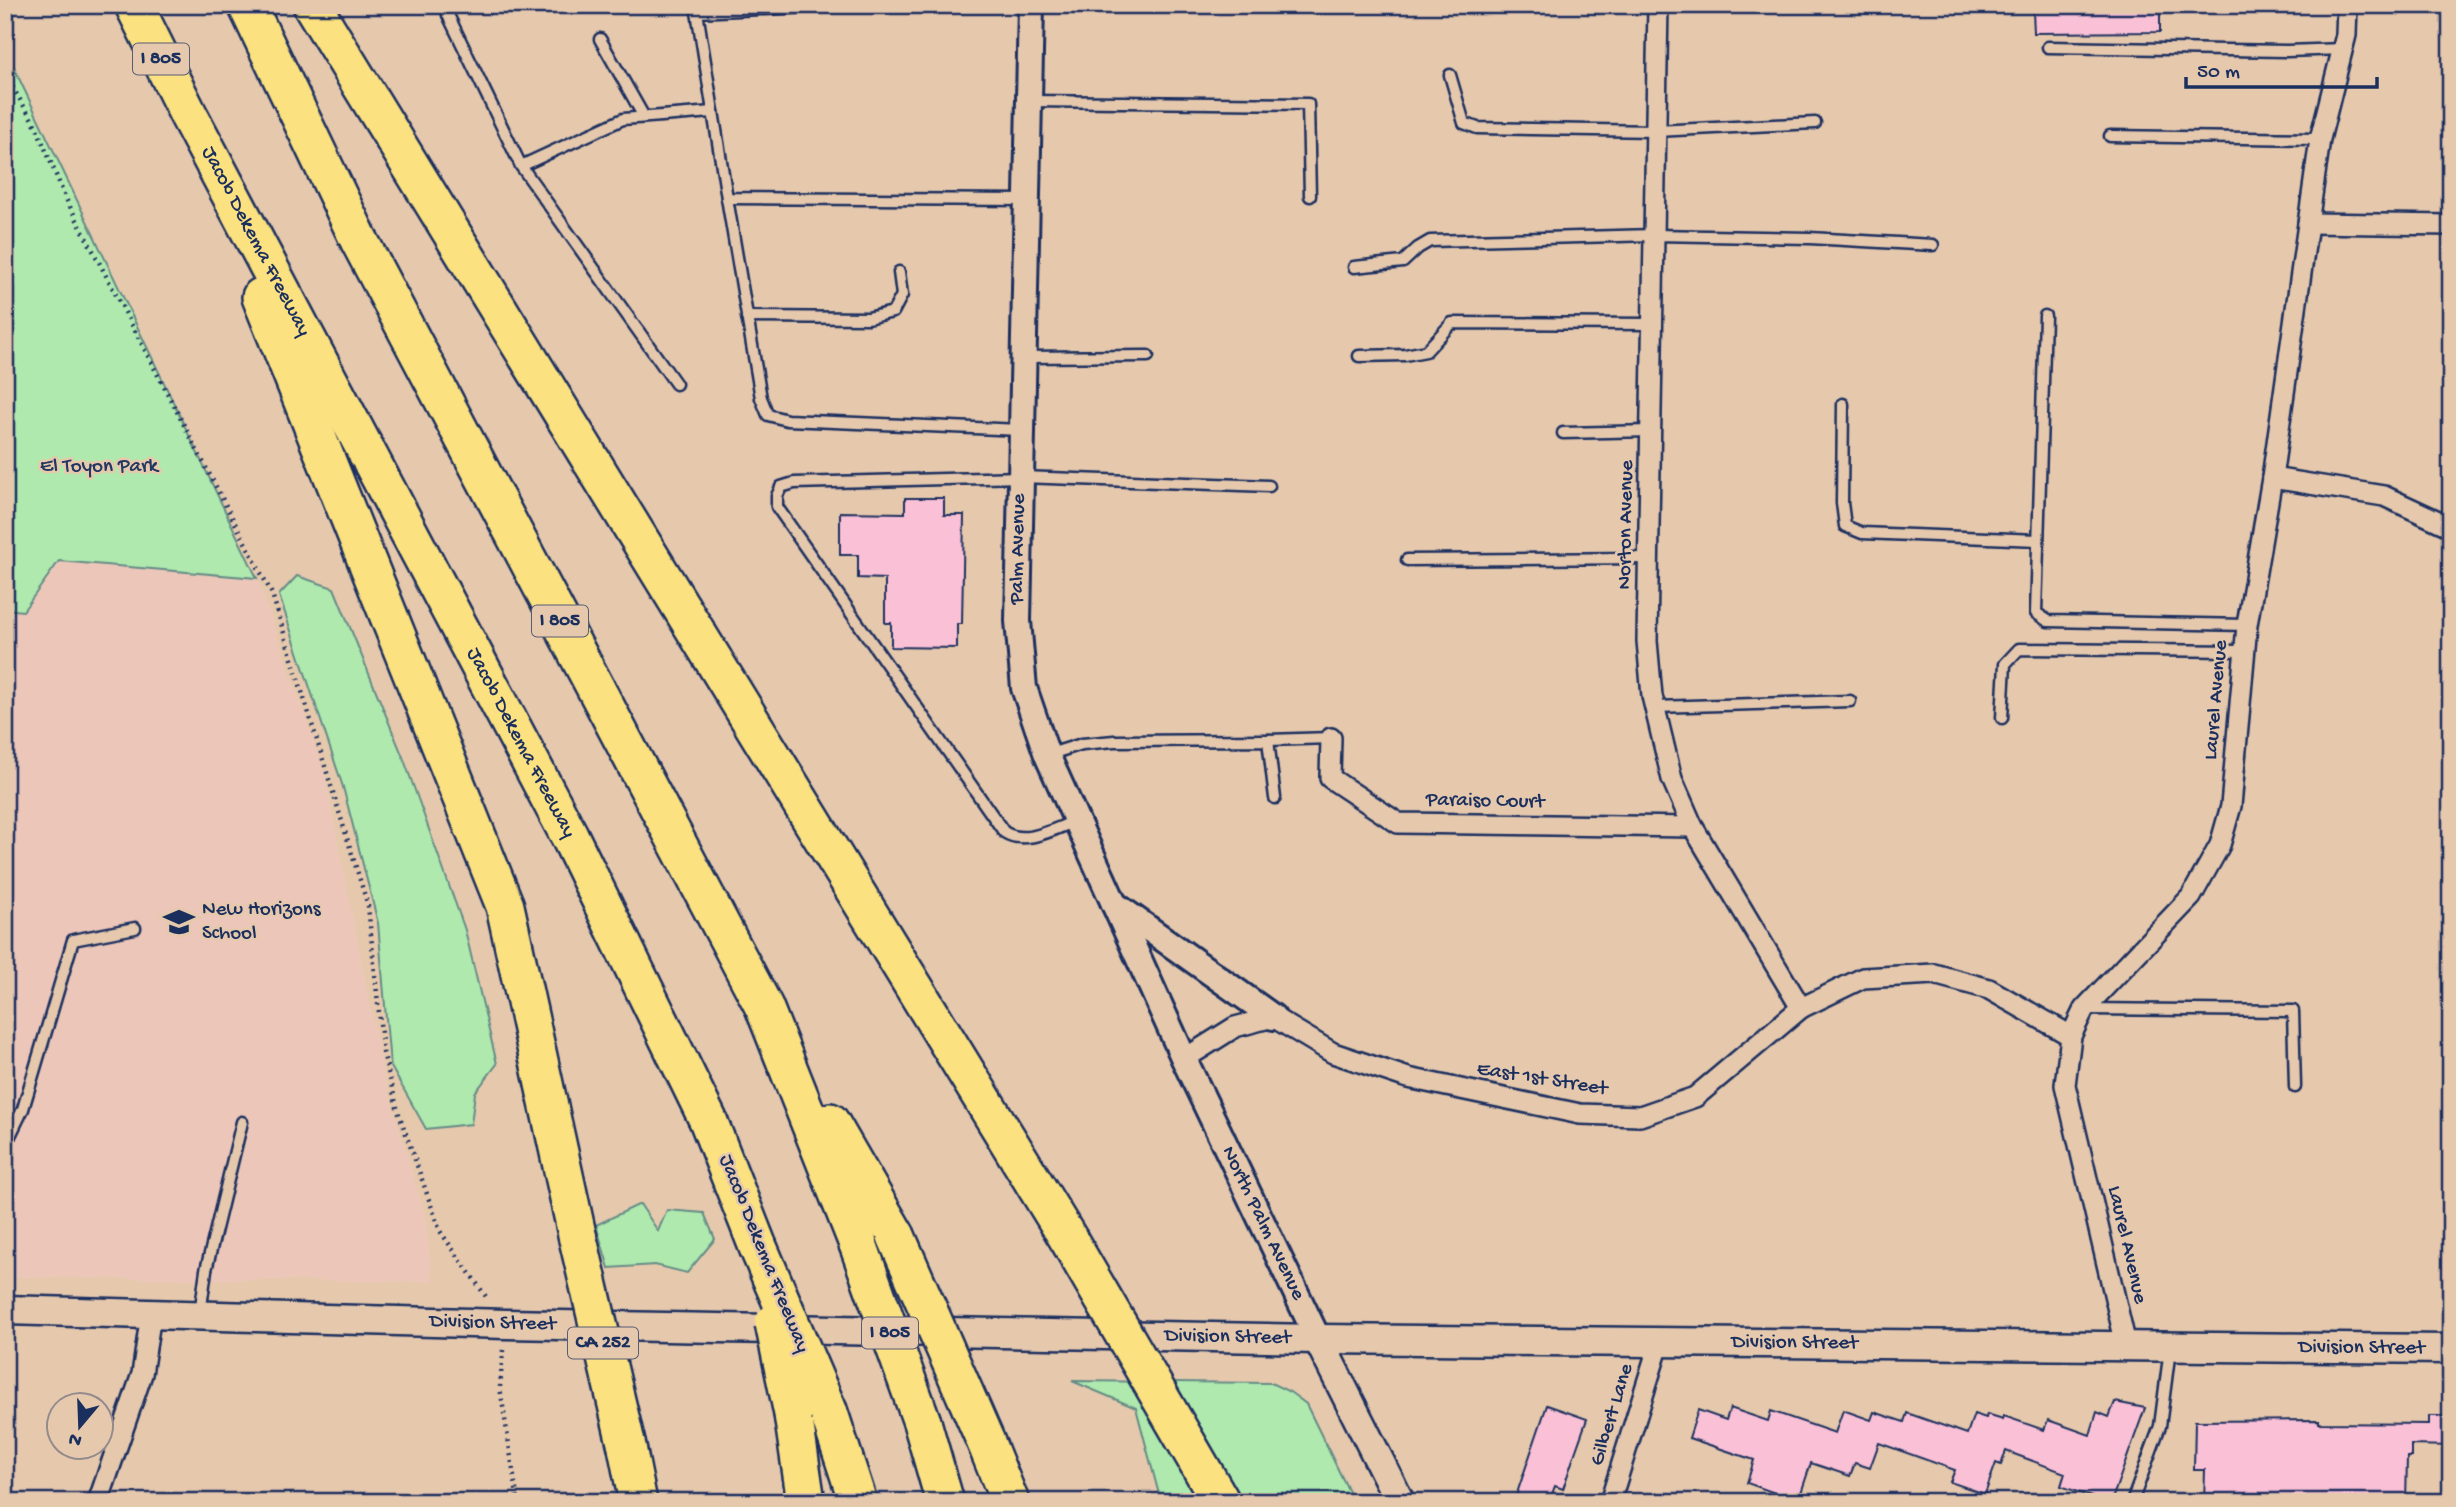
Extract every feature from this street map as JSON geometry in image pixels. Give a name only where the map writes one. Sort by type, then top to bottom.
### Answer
[{"type":"highway","name":"Jacob Dekema Freeway","points":[[134,5],[188,114],[569,835],[708,1120],[758,1247],[829,1413],[858,1502]]},
{"type":"highway","name":"I 805","points":[[247,5],[359,240],[764,1007],[858,1244],[922,1422],[945,1502]]},
{"type":"highway","points":[[312,5],[1069,1240],[1221,1502]]},
{"type":"highway","name":"CA 252","points":[[188,114],[505,906],[638,1502]]},
{"type":"highway","points":[[764,1007],[896,1236],[1010,1502]]},
{"type":"highway","points":[[758,1247],[793,1414],[806,1502]]},
{"type":"main road","name":"Division Street","points":[[5,1310],[506,1324],[1318,1339],[2451,1349]]},
{"type":"main road","name":"North Palm Avenue","points":[[1318,1339],[1400,1502]]},
{"type":"street","name":"Palm Avenue","points":[[1031,5],[1017,621],[1024,688],[1046,755],[1184,1059]]},
{"type":"street","name":"Norton Avenue","points":[[1658,5],[1647,641],[1655,707],[1672,779],[1693,827],[1801,1008]]},
{"type":"street","name":"Laurel Avenue","points":[[2126,1345],[2066,1085],[2071,1036],[2084,1009],[2191,897],[2220,845],[2231,807],[2247,625],[2272,478],[2320,139],[2346,35],[2347,5]]},
{"type":"street","points":[[2308,223],[2451,225]]},
{"type":"street","points":[[2272,478],[2384,496],[2451,527]]},
{"type":"street","name":"Paraiso Court","points":[[1331,738],[1330,778],[1398,823],[1693,827]]},
{"type":"street","points":[[1113,903],[1273,1017]]},
{"type":"street","name":"East 1st Street","points":[[1273,1017],[1333,1053],[1408,1079],[1580,1114],[1640,1116],[1695,1097],[1801,1008],[1863,978],[1934,974],[1989,989],[2071,1036]]},
{"type":"street","points":[[1184,1059],[1235,1027],[1273,1017]]},
{"type":"street","name":"North Palm Avenue","points":[[1184,1059],[1318,1339]]},
{"type":"street","points":[[98,1502],[142,1374],[150,1314]]},
{"type":"street","name":"Gilbert Lane","points":[[1610,1502],[1660,1341]]},
{"type":"lane","points":[[852,5],[697,12],[761,398],[768,415],[787,420],[1022,430]]},
{"type":"lane","points":[[448,15],[521,166],[677,384]]},
{"type":"lane","points":[[600,39],[645,117]]},
{"type":"lane","points":[[2048,47],[2287,51],[2343,48]]},
{"type":"lane","points":[[1450,75],[1464,123],[1477,128],[1656,131],[1815,123]]},
{"type":"lane","points":[[1029,101],[1308,104],[1310,196]]},
{"type":"lane","points":[[521,166],[623,119],[713,112]]},
{"type":"lane","points":[[2110,136],[2320,139]]},
{"type":"lane","points":[[727,198],[1027,200]]},
{"type":"lane","points":[[1354,267],[1403,262],[1430,241],[1654,235],[1933,245]]},
{"type":"lane","points":[[747,317],[868,318],[893,312],[902,295],[899,272]]},
{"type":"lane","points":[[2045,316],[2036,612],[2049,621],[2247,625]]},
{"type":"lane","points":[[1359,356],[1405,355],[1426,351],[1452,323],[1653,324]]},
{"type":"lane","points":[[1024,357],[1148,356]]},
{"type":"lane","points":[[1843,404],[1842,503],[1845,526],[1862,533],[2038,540]]},
{"type":"lane","points":[[1563,433],[1651,431]]},
{"type":"lane","points":[[1076,821],[1026,838],[1012,837],[1004,832],[777,507],[777,496],[781,487],[794,483],[1021,477],[1269,486]]},
{"type":"lane","points":[[1407,560],[1649,558]]},
{"type":"lane","points":[[2002,718],[2005,664],[2020,649],[2245,651]]},
{"type":"lane","points":[[1655,707],[1850,701]]},
{"type":"lane","points":[[1046,755],[1082,744],[1114,740],[1331,738]]},
{"type":"lane","points":[[1268,740],[1275,798]]},
{"type":"lane","points":[[5,1146],[23,1109],[73,940],[135,928]]},
{"type":"lane","points":[[2084,1009],[2293,1011],[2295,1087]]},
{"type":"lane","points":[[200,1315],[206,1270],[242,1122]]},
{"type":"lane","points":[[2132,1502],[2160,1426],[2171,1345]]},
{"type":"path","points":[[5,75],[36,126],[65,197],[272,594],[368,906],[383,1052],[398,1111],[440,1231],[506,1324],[500,1387],[518,1502]]},
{"type":"shaded area","name":"New Horizons School","points":[[59,561],[257,578],[324,771],[383,1073],[424,1213],[433,1282],[5,1277],[5,609],[23,611]]},
{"type":"green space","name":"El Toyon Park","points":[[5,49],[257,578],[59,561],[23,611],[5,609]]},
{"type":"green space","points":[[297,576],[334,588],[403,757],[465,930],[497,1064],[475,1093],[471,1124],[426,1129],[390,1065],[378,923],[343,787],[279,595]]},
{"type":"green space","points":[[640,1204],[658,1231],[667,1210],[704,1213],[715,1239],[687,1273],[655,1265],[609,1268],[596,1225]]},
{"type":"green space","points":[[1072,1381],[1271,1383],[1306,1404],[1354,1502],[1161,1502],[1136,1408]]},
{"type":"building","points":[[2045,7],[2160,7],[2160,32],[2034,33],[2033,11],[2045,11]]},
{"type":"building","points":[[905,498],[944,498],[944,515],[964,515],[962,624],[957,624],[957,648],[891,647],[891,623],[885,623],[885,579],[858,578],[858,555],[840,555],[840,512],[905,513]]},
{"type":"building","points":[[2115,1402],[2145,1408],[2111,1502],[2061,1486],[2065,1473],[2006,1451],[2001,1465],[1996,1463],[1985,1494],[1950,1482],[1955,1470],[1879,1443],[1870,1468],[1855,1463],[1850,1476],[1811,1463],[1800,1496],[1791,1493],[1789,1498],[1747,1483],[1754,1460],[1689,1438],[1698,1410],[1726,1420],[1730,1408],[1768,1421],[1771,1411],[1835,1433],[1843,1410],[1871,1420],[1874,1412],[1904,1422],[1907,1413],[1967,1434],[1974,1414],[1986,1418],[1987,1414],[2003,1419],[2004,1416],[2044,1430],[2048,1420],[2090,1435],[2097,1412],[2109,1417]]},
{"type":"building","points":[[1547,1405],[1587,1419],[1563,1489],[1555,1486],[1549,1502],[1514,1502]]},
{"type":"building","points":[[2429,1416],[2451,1416],[2451,1446],[2411,1445],[2411,1457],[2407,1457],[2406,1502],[2204,1502],[2205,1470],[2194,1470],[2195,1421],[2319,1420],[2319,1423],[2429,1424]]},
{"type":"place","name":"New Horizons School","points":[[179,922]]}]
